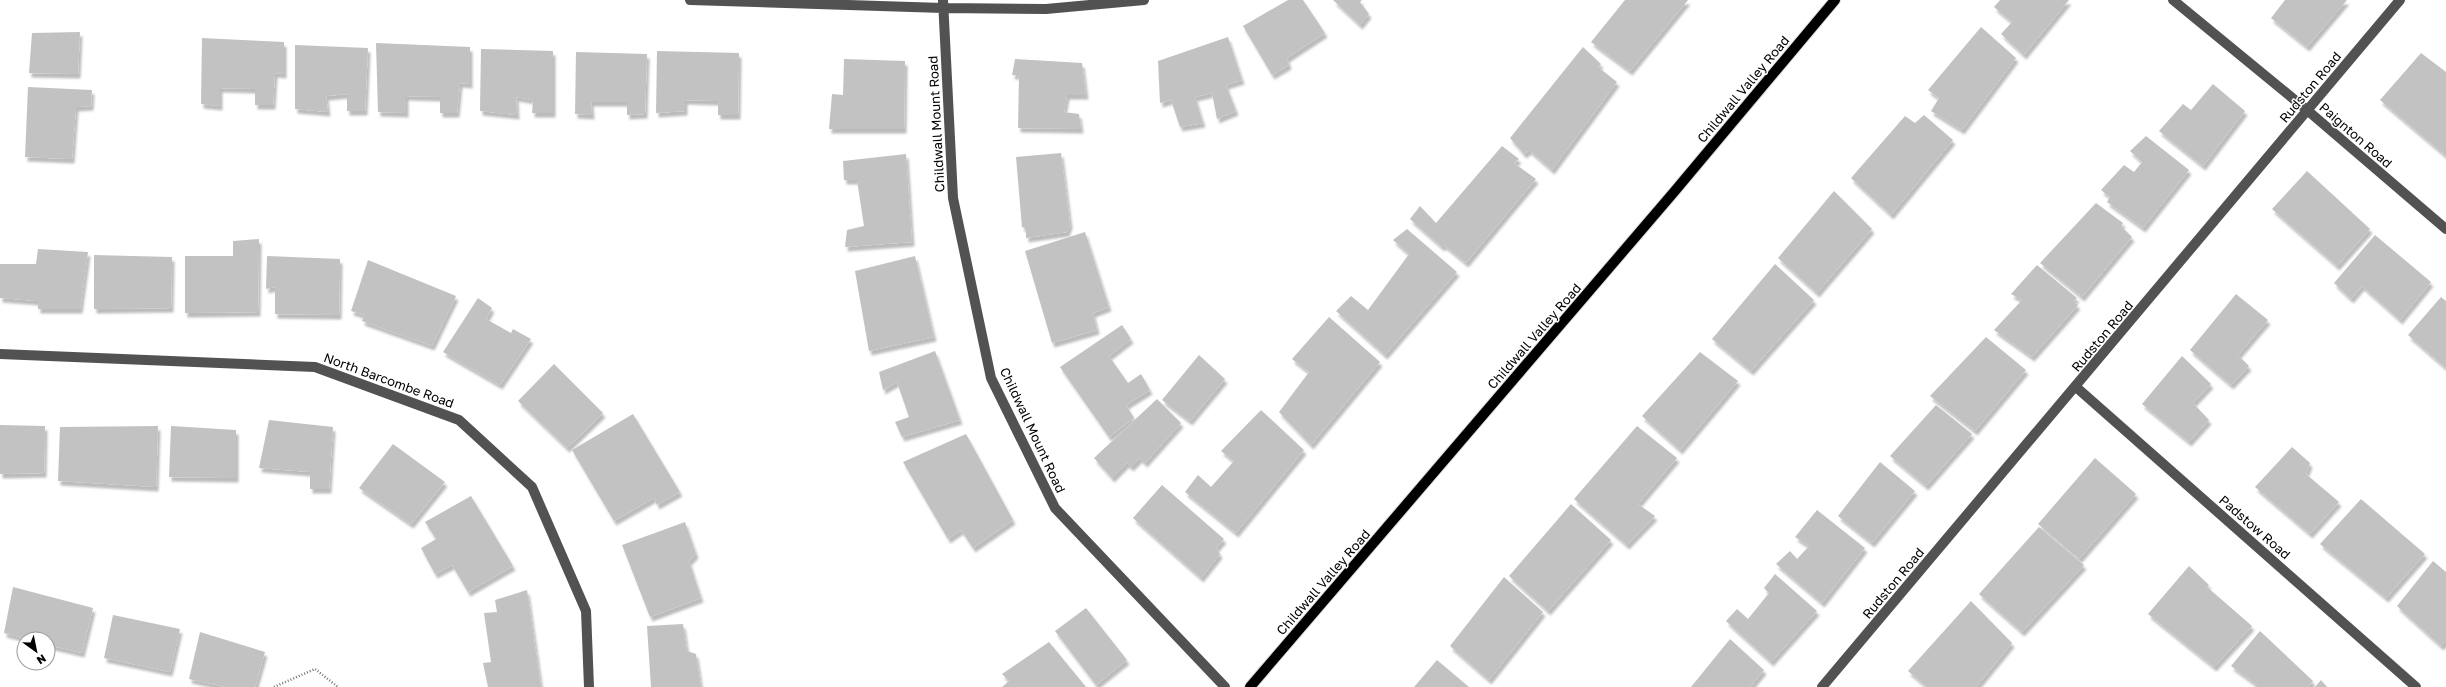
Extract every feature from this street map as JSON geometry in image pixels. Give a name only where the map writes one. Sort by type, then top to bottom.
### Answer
[{"type":"main road","name":"Childwall Valley Road","points":[[1250,687],[1669,198],[1835,0]]},
{"type":"street","points":[[690,0],[943,4],[1046,9],[1144,0]]},
{"type":"street","name":"Paignton Road","points":[[2173,0],[2307,110],[2446,229]]},
{"type":"street","name":"Rudston Road","points":[[1822,687],[2076,387],[2400,0]]},
{"type":"street","name":"Childwall Mount Road","points":[[943,4],[953,198],[991,378],[1056,508],[1225,687]]},
{"type":"street","name":"North Barcombe Road","points":[[0,354],[315,367],[459,420],[532,487],[586,611],[589,687]]},
{"type":"street","name":"Padstow Road","points":[[2076,387],[2416,687]]},
{"type":"path","points":[[274,687],[315,670],[338,687]]},
{"type":"building","points":[[1288,0],[1303,0],[1325,33],[1287,58],[1289,65],[1272,75],[1243,26]]},
{"type":"building","points":[[1333,0],[1362,0],[1360,2],[1369,14],[1360,25]]},
{"type":"building","points":[[1625,0],[1688,0],[1630,71],[1591,42]]},
{"type":"building","points":[[2000,0],[2069,0],[2024,55],[2001,34],[2012,22],[1994,7]]},
{"type":"building","points":[[2285,0],[2347,0],[2307,47],[2271,18]]},
{"type":"building","points":[[1981,27],[2016,58],[1962,130],[1931,111],[1939,98],[1928,90]]},
{"type":"building","points":[[80,32],[78,74],[29,73],[32,33]]},
{"type":"building","points":[[1228,37],[1242,80],[1226,85],[1236,111],[1217,119],[1212,93],[1195,97],[1203,123],[1180,127],[1171,100],[1160,103],[1158,61]]},
{"type":"building","points":[[202,38],[284,42],[284,74],[275,73],[273,105],[255,105],[255,89],[220,88],[220,106],[201,104]]},
{"type":"building","points":[[376,43],[470,47],[470,84],[460,83],[457,113],[440,113],[440,97],[406,96],[406,113],[378,112]]},
{"type":"building","points":[[295,45],[368,48],[365,111],[347,111],[347,94],[326,96],[328,112],[295,109]]},
{"type":"building","points":[[1583,47],[1601,64],[1598,67],[1617,82],[1552,170],[1529,150],[1524,154],[1510,138]]},
{"type":"building","points":[[481,49],[553,51],[553,113],[532,113],[533,100],[516,97],[517,115],[480,111]]},
{"type":"building","points":[[657,51],[739,53],[738,115],[718,115],[718,101],[685,100],[685,111],[656,113]]},
{"type":"building","points":[[576,52],[647,54],[645,114],[627,115],[627,102],[591,102],[592,115],[575,114]]},
{"type":"building","points":[[2421,53],[2446,72],[2446,156],[2380,100]]},
{"type":"building","points":[[844,59],[905,61],[904,129],[829,129],[832,94],[843,95]]},
{"type":"building","points":[[1015,59],[1082,63],[1086,95],[1067,95],[1064,112],[1079,114],[1081,129],[1018,128],[1019,75],[1012,75]]},
{"type":"building","points":[[2213,84],[2245,111],[2203,166],[2159,131],[2183,104],[2191,110]]},
{"type":"building","points":[[28,87],[92,90],[91,106],[76,107],[72,159],[25,157]]},
{"type":"building","points":[[1924,115],[1953,140],[1891,215],[1851,178],[1905,116],[1915,123]]},
{"type":"building","points":[[2146,136],[2189,170],[2143,228],[2107,202],[2110,197],[2101,190],[2124,165],[2134,172],[2142,162],[2130,151]]},
{"type":"building","points":[[1502,146],[1519,159],[1514,163],[1536,179],[1466,263],[1444,245],[1442,247],[1410,219],[1420,206],[1436,223]]},
{"type":"building","points":[[1061,153],[1070,224],[1067,232],[1026,238],[1026,228],[1022,227],[1016,157]]},
{"type":"building","points":[[906,154],[912,242],[845,247],[847,230],[864,226],[857,180],[844,180],[843,161]]},
{"type":"building","points":[[2307,171],[2370,229],[2337,266],[2272,209]]},
{"type":"building","points":[[1834,191],[1872,229],[1817,293],[1778,258]]},
{"type":"building","points":[[2096,203],[2123,223],[2121,226],[2132,237],[2082,297],[2040,263]]},
{"type":"building","points":[[1407,229],[1457,272],[1385,355],[1336,311],[1351,296],[1368,310],[1409,254],[1393,240]]},
{"type":"building","points":[[1085,232],[1109,307],[1093,313],[1097,330],[1052,343],[1025,251]]},
{"type":"building","points":[[2375,235],[2431,282],[2400,320],[2362,286],[2351,299],[2334,283]]},
{"type":"building","points":[[259,239],[258,312],[185,313],[185,256],[233,256],[233,241]]},
{"type":"building","points":[[38,249],[88,252],[80,309],[38,309],[38,301],[0,298],[0,264],[36,264]]},
{"type":"building","points":[[94,255],[172,257],[171,308],[94,309]]},
{"type":"building","points":[[267,256],[340,259],[339,315],[275,314],[275,287],[266,289]]},
{"type":"building","points":[[915,256],[934,337],[869,351],[855,271]]},
{"type":"building","points":[[368,260],[456,296],[432,346],[362,321],[364,315],[351,311]]},
{"type":"building","points":[[1775,264],[1814,300],[1751,371],[1712,339]]},
{"type":"building","points":[[2037,265],[2077,298],[2073,301],[2078,305],[2032,357],[1994,330],[2022,300],[2011,294]]},
{"type":"building","points":[[2236,294],[2268,320],[2238,355],[2249,366],[2231,385],[2190,350]]},
{"type":"building","points":[[2441,297],[2446,301],[2446,368],[2408,335]]},
{"type":"building","points":[[478,298],[492,308],[486,319],[511,333],[513,329],[531,339],[500,385],[443,352]]},
{"type":"building","points":[[1329,317],[1380,362],[1311,445],[1279,412],[1309,372],[1292,359]]},
{"type":"building","points":[[1122,325],[1131,339],[1109,356],[1128,383],[1141,374],[1150,390],[1126,405],[1134,418],[1109,437],[1060,367]]},
{"type":"building","points":[[1986,337],[2026,370],[1975,431],[1930,396]]},
{"type":"building","points":[[935,351],[960,420],[902,437],[895,422],[909,417],[897,382],[883,390],[879,372]]},
{"type":"building","points":[[1700,352],[1738,381],[1680,450],[1642,416]]},
{"type":"building","points":[[1199,355],[1225,379],[1190,421],[1162,400]]},
{"type":"building","points":[[2182,356],[2211,384],[2193,403],[2209,420],[2189,442],[2142,404]]},
{"type":"building","points":[[554,364],[603,413],[567,448],[518,401]]},
{"type":"building","points":[[1157,399],[1181,423],[1145,463],[1140,458],[1131,467],[1127,463],[1112,478],[1094,458]]},
{"type":"building","points":[[1936,405],[1972,434],[1926,486],[1890,456]]},
{"type":"building","points":[[1261,410],[1304,450],[1236,533],[1185,492],[1198,475],[1211,487],[1234,461],[1221,451]]},
{"type":"building","points":[[633,414],[680,492],[657,505],[654,498],[614,521],[572,450]]},
{"type":"building","points":[[269,420],[333,427],[329,489],[310,489],[310,472],[259,468]]},
{"type":"building","points":[[0,425],[45,426],[44,473],[0,474]]},
{"type":"building","points":[[158,426],[156,487],[58,481],[60,427]]},
{"type":"building","points":[[171,426],[236,430],[236,478],[169,477]]},
{"type":"building","points":[[1637,426],[1677,458],[1638,504],[1655,516],[1627,545],[1574,499]]},
{"type":"building","points":[[966,434],[1013,520],[973,548],[961,530],[948,539],[903,462]]},
{"type":"building","points":[[393,444],[445,482],[411,524],[359,488]]},
{"type":"building","points":[[2292,447],[2310,463],[2306,474],[2339,502],[2310,534],[2255,487]]},
{"type":"building","points":[[2095,458],[2136,494],[2079,559],[2038,524]]},
{"type":"building","points":[[1880,462],[1915,491],[1872,543],[1838,516]]},
{"type":"building","points":[[1162,485],[1224,539],[1216,548],[1220,554],[1201,578],[1133,518]]},
{"type":"building","points":[[471,496],[513,566],[468,592],[452,565],[435,574],[421,548],[436,539],[425,522]]},
{"type":"building","points":[[2361,499],[2425,554],[2386,598],[2320,544]]},
{"type":"building","points":[[1571,504],[1611,540],[1548,611],[1509,576]]},
{"type":"building","points":[[1817,510],[1865,548],[1822,603],[1776,564],[1790,551],[1797,559],[1809,546],[1795,537]]},
{"type":"building","points":[[685,522],[696,554],[689,561],[701,598],[650,617],[622,545]]},
{"type":"building","points":[[2039,527],[2084,565],[2022,632],[1979,594]]},
{"type":"building","points":[[2433,561],[2446,572],[2446,641],[2441,646],[2397,606]]},
{"type":"building","points":[[2189,566],[2209,585],[2207,587],[2252,626],[2214,667],[2148,614]]},
{"type":"building","points":[[1775,574],[1817,611],[1771,662],[1726,621],[1737,609],[1748,619],[1769,593],[1764,588]]},
{"type":"building","points":[[1504,577],[1543,612],[1489,680],[1450,646]]},
{"type":"building","points":[[13,587],[93,608],[82,653],[56,647],[56,631],[16,631],[16,636],[4,633]]},
{"type":"building","points":[[527,590],[541,687],[488,687],[483,663],[491,662],[484,613],[497,612],[495,600]]},
{"type":"building","points":[[1971,601],[2012,643],[1976,687],[1927,687],[1908,671]]},
{"type":"building","points":[[1086,608],[1127,660],[1096,685],[1055,631]]},
{"type":"building","points":[[113,615],[180,629],[170,672],[104,658]]},
{"type":"building","points":[[683,624],[687,651],[696,654],[701,687],[651,687],[647,626]]},
{"type":"building","points":[[2260,631],[2313,681],[2308,687],[2255,687],[2257,685],[2231,666]]},
{"type":"building","points":[[200,632],[265,652],[255,687],[226,687],[189,679]]},
{"type":"building","points":[[1730,639],[1764,670],[1750,687],[1691,687]]},
{"type":"building","points":[[1049,642],[1086,687],[1002,687],[1009,681],[1002,674]]},
{"type":"building","points":[[1437,660],[1469,687],[1414,687]]},
{"type":"building","points":[[2321,680],[2327,687],[2315,687]]}]
